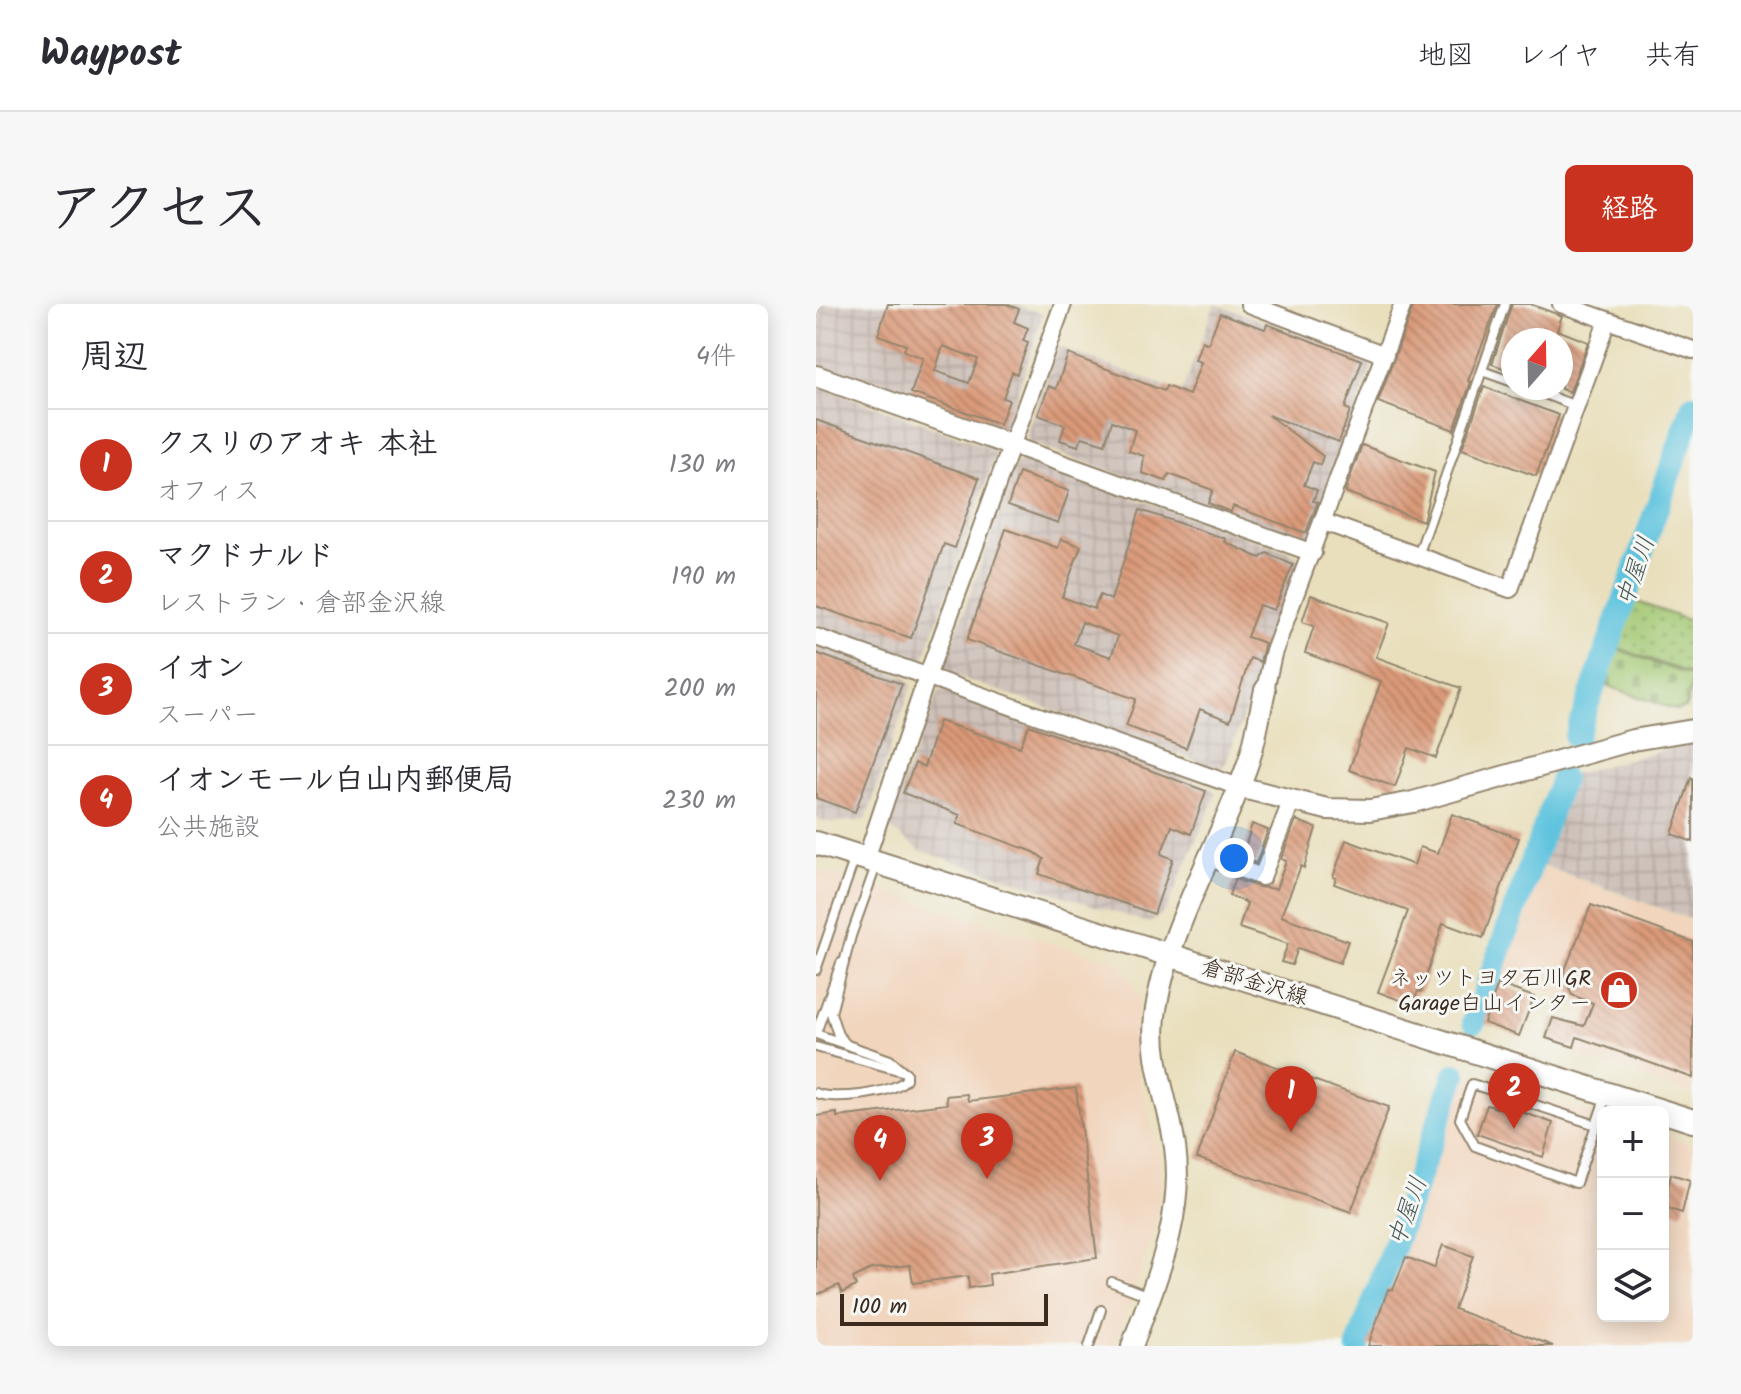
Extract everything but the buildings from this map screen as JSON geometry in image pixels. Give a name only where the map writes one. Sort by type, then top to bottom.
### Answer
[{"type":"main road","name":"倉部金沢線","points":[[816,843],[1693,1121]]},
{"type":"street","points":[[866,859],[927,677],[1063,304]]},
{"type":"street","points":[[1249,304],[1385,355]]},
{"type":"street","points":[[1296,321],[1302,304]]},
{"type":"street","points":[[1132,1346],[1167,1246],[1177,1195],[1176,1149],[1156,1067],[1154,1040],[1160,992],[1171,955],[1248,764],[1273,654],[1403,304]]},
{"type":"street","points":[[1561,304],[1693,350]]},
{"type":"street","points":[[1324,522],[1510,589],[1607,321]]},
{"type":"street","points":[[816,376],[1313,553]]},
{"type":"street","points":[[816,637],[1239,787],[1327,809],[1370,810],[1413,802],[1633,740],[1693,730]]},
{"type":"street","points":[[1210,858],[1262,877],[1291,802]]},
{"type":"lane","points":[[1418,556],[1505,304]]},
{"type":"lane","points":[[1482,371],[1501,378]]},
{"type":"lane","points":[[1560,400],[1576,406]]},
{"type":"lane","points":[[846,1044],[838,1035],[831,1013],[851,936],[866,859]]},
{"type":"lane","points":[[816,970],[866,859]]},
{"type":"lane","points":[[851,936],[816,1033],[890,1060],[906,1073]]},
{"type":"lane","points":[[816,1047],[906,1073]]},
{"type":"lane","points":[[816,1093],[829,1098],[894,1089],[902,1085],[906,1073]]},
{"type":"lane","points":[[1596,1125],[1472,1084],[1460,1119],[1475,1146],[1576,1183],[1596,1125],[1607,1092]]},
{"type":"lane","points":[[1112,1282],[1150,1296]]},
{"type":"lane","points":[[1089,1346],[1101,1310]]},
{"type":"shaded area","points":[[816,304],[1015,304],[1043,314],[1005,431],[816,366]]},
{"type":"shaded area","points":[[1215,304],[1374,360],[1312,534],[1305,539],[1030,443],[1026,435],[1058,347],[1182,392]]},
{"type":"shaded area","points":[[816,385],[990,448],[996,454],[924,658],[917,661],[816,625]]},
{"type":"shaded area","points":[[1022,459],[1297,555],[1301,562],[1226,763],[1220,769],[948,673],[945,664],[1017,463]]},
{"type":"shaded area","points":[[816,646],[903,676],[912,684],[866,820],[831,823],[816,818]]},
{"type":"shaded area","points":[[940,689],[1209,787],[1216,794],[1166,911],[1149,923],[921,851],[889,828],[888,819]]},
{"type":"shaded area","points":[[1693,743],[1693,920],[1536,863],[1568,775]]},
{"type":"shaded area","name":"ネッツトヨタ石川GR Garage白山インター","points":[[1535,864],[1693,921],[1693,1094],[1573,1055],[1590,1006],[1498,973]]},
{"type":"shaded area","points":[[816,870],[1121,964],[1139,997],[1137,1066],[1159,1155],[1161,1185],[1154,1232],[1114,1346],[816,1346]]},
{"type":"shaded area","points":[[1465,1074],[1597,1115],[1597,1322],[1669,1322],[1669,1137],[1693,1145],[1693,1346],[1366,1346]]},
{"type":"green space","points":[[1635,601],[1693,622],[1693,675],[1618,648]]},
{"type":"green space","points":[[1618,649],[1693,677],[1686,708],[1676,710],[1605,685]]},
{"type":"waterway","name":"中屋川","points":[[1576,737],[1693,406]]},
{"type":"waterway","name":"中屋川","points":[[1474,1022],[1562,779]]},
{"type":"waterway","name":"中屋川","points":[[1358,1346],[1455,1075]]},
{"type":"place","name":"ネッツトヨタ石川GR Garage白山インター","points":[[1619,990]]},
{"type":"place","name":"マクドナルド","points":[[1514,1129]]},
{"type":"place","name":"クスリのアオキ 本社","points":[[1291,1132]]},
{"type":"place","name":"イオン","points":[[987,1179]]},
{"type":"place","name":"イオンモール白山内郵便局","points":[[880,1181]]}]
